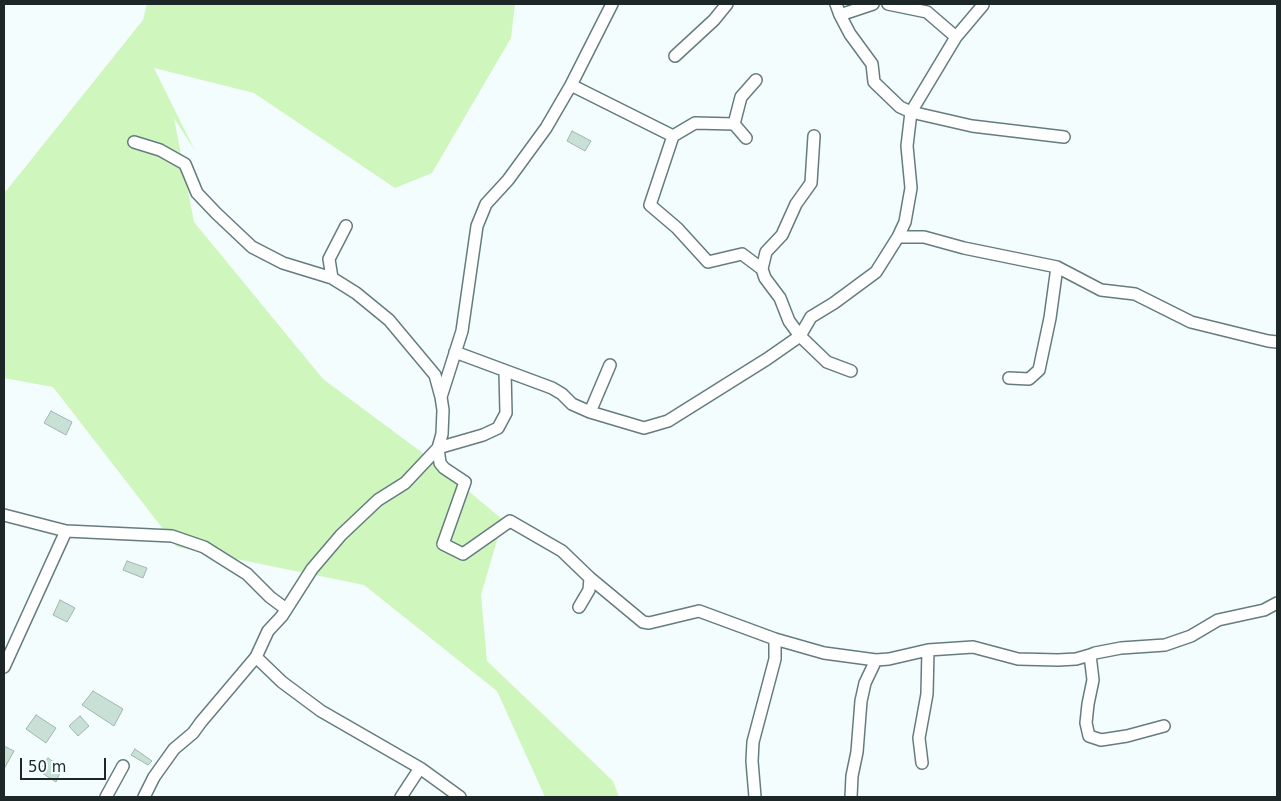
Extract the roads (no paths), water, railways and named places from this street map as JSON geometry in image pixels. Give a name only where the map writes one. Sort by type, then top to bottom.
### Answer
[{"type":"street","points":[[441,397],[463,322],[477,226],[486,204],[508,180],[540,136],[571,85],[612,4]]},
{"type":"street","points":[[675,56],[714,20],[727,4]]},
{"type":"street","points":[[836,4],[850,34],[872,64],[874,82],[900,107],[911,112],[972,126],[1064,137]]},
{"type":"street","points":[[840,15],[872,4]]},
{"type":"street","points":[[888,4],[927,12],[956,37]]},
{"type":"street","points":[[455,352],[552,388],[562,394],[572,404],[590,412],[644,428],[668,421],[767,359],[800,336],[811,317],[834,303],[876,272],[898,237],[905,222],[911,188],[907,146],[911,112],[956,37],[983,5]]},
{"type":"street","points":[[734,124],[741,97],[756,80]]},
{"type":"street","points":[[571,85],[673,136]]},
{"type":"street","points":[[746,138],[734,124],[695,123],[673,136],[650,205],[677,228],[708,262],[742,254],[762,269]]},
{"type":"street","points":[[814,136],[810,183],[796,204],[782,235],[766,252],[762,269],[765,278],[780,298],[789,321],[800,336],[827,362],[851,371]]},
{"type":"street","points":[[134,142],[160,150],[185,164],[197,193],[252,247],[282,263],[332,278],[356,293],[389,320],[435,375],[443,410],[442,434],[438,448],[440,463],[444,468],[465,482],[443,544],[463,554],[510,521],[562,551],[590,578],[643,622],[649,623],[698,611],[775,640],[824,653],[876,660],[928,650],[973,647],[1018,658],[1076,659],[1121,648],[1165,645],[1191,636],[1218,620],[1264,610],[1277,603]]},
{"type":"street","points":[[332,278],[329,259],[346,226]]},
{"type":"street","points":[[898,237],[924,237],[964,248],[1057,267],[1101,290],[1135,294],[1192,322],[1277,342]]},
{"type":"street","points":[[1009,378],[1030,379],[1039,370],[1050,318],[1057,267]]},
{"type":"street","points":[[590,412],[610,365]]},
{"type":"street","points":[[144,797],[154,777],[174,749],[193,733],[256,657],[268,631],[286,609],[312,569],[341,536],[378,500],[404,483],[438,448],[482,435],[498,428],[506,413],[505,370]]},
{"type":"street","points":[[4,515],[66,531],[172,536],[204,547],[247,574],[270,597],[286,609]]},
{"type":"street","points":[[4,667],[66,531]]},
{"type":"street","points":[[579,607],[589,590],[590,578]]},
{"type":"street","points":[[756,797],[752,761],[753,742],[775,659],[775,640]]},
{"type":"street","points":[[922,763],[919,738],[927,694],[928,650]]},
{"type":"street","points":[[1090,655],[1094,680],[1088,704],[1086,723],[1089,736],[1101,740],[1127,736],[1164,726]]},
{"type":"street","points":[[256,657],[282,682],[321,711],[420,768],[460,797]]},
{"type":"street","points":[[851,797],[852,776],[857,752],[860,701],[865,683],[876,660]]},
{"type":"street","points":[[106,797],[123,766]]},
{"type":"street","points":[[401,797],[420,768]]}]
